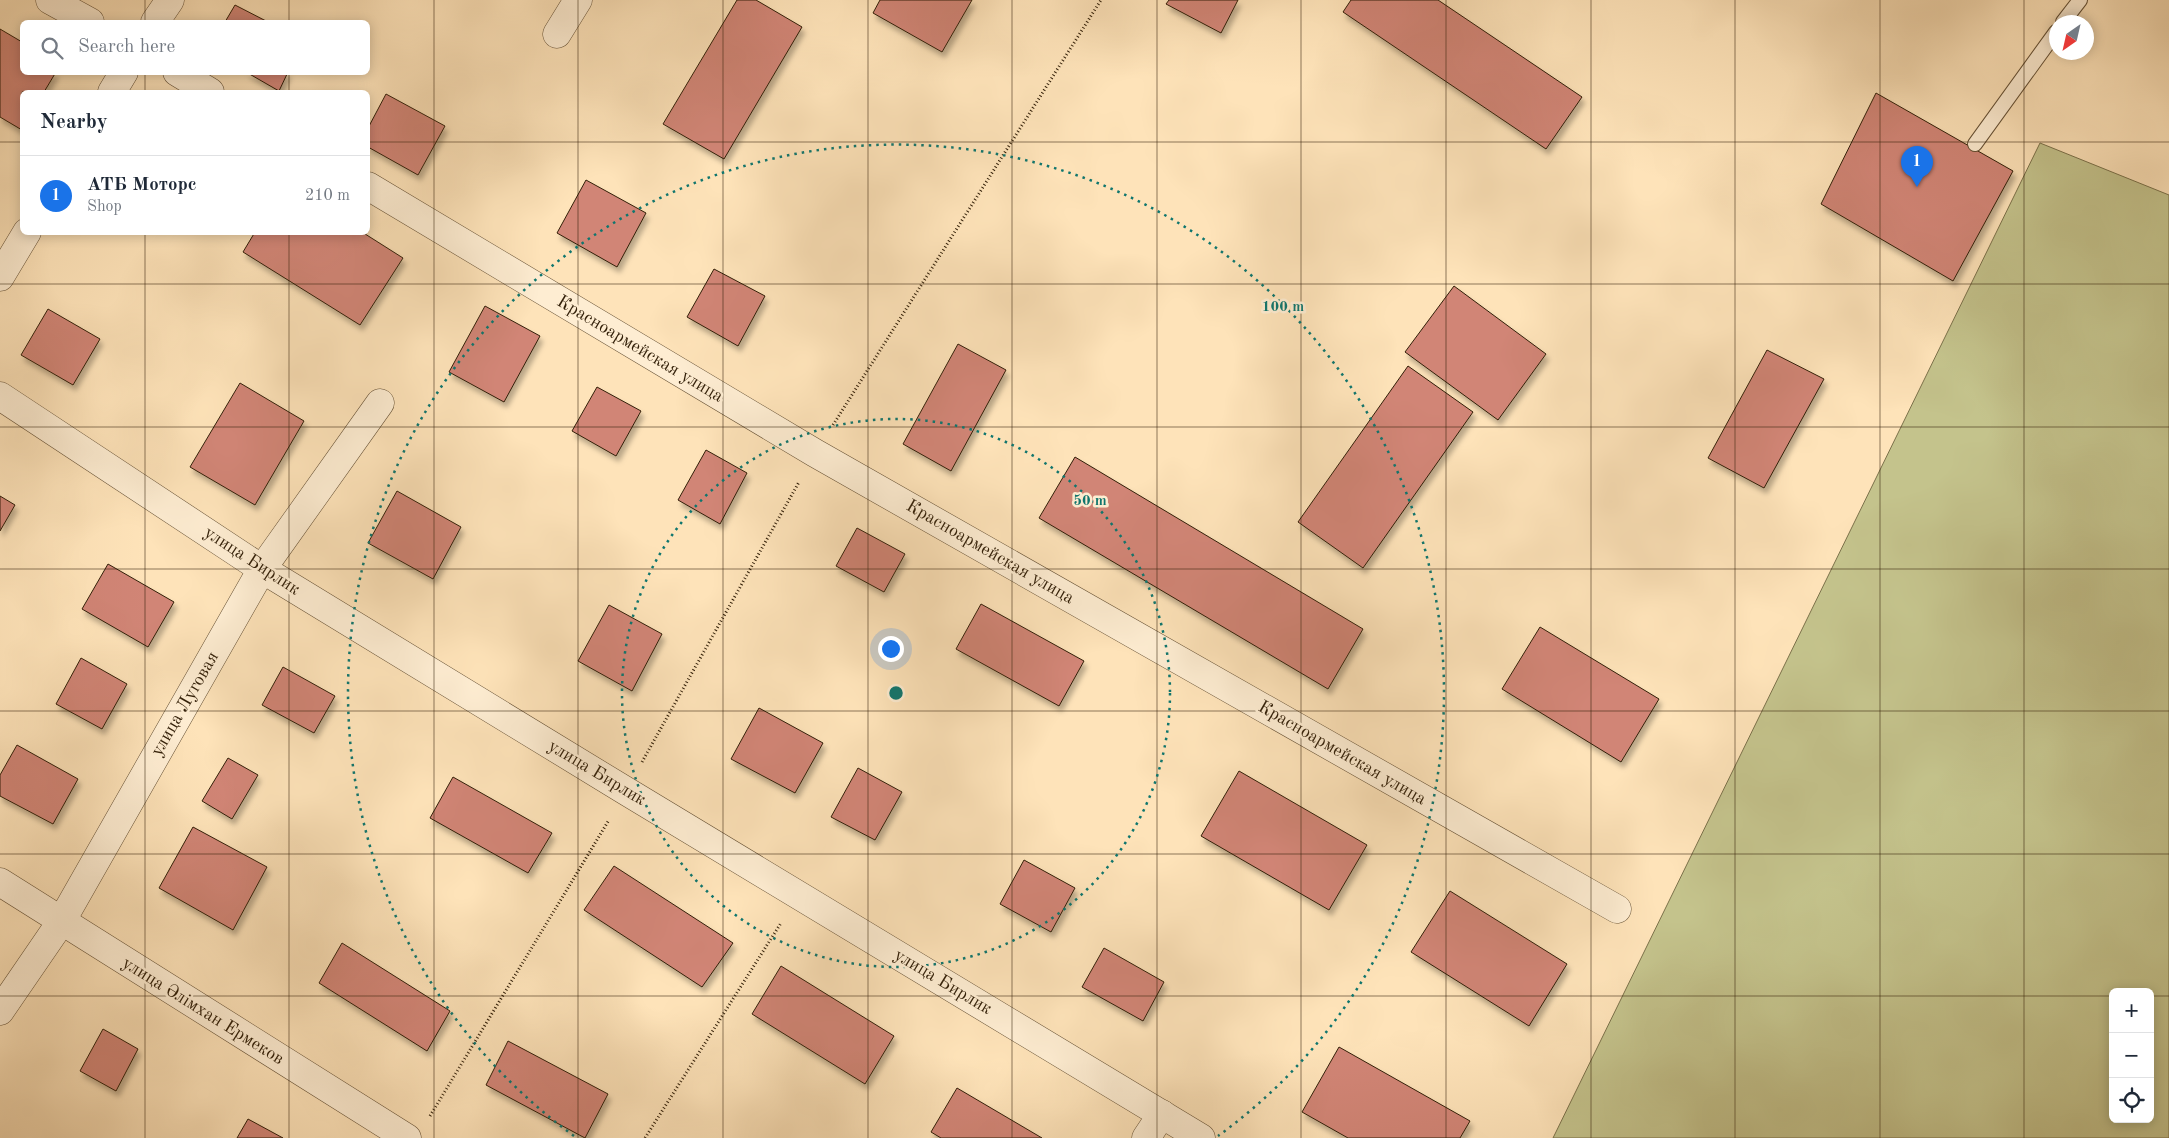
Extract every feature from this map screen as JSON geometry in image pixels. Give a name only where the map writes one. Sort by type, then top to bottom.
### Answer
[{"type":"street","points":[[50,0],[86,20]]},
{"type":"street","points":[[156,20],[170,0]]},
{"type":"street","points":[[557,34],[578,0]]},
{"type":"street","points":[[113,90],[122,75]]},
{"type":"street","points":[[182,75],[207,90]]},
{"type":"street","name":"Красноармейская улица","points":[[370,187],[815,453],[1617,909]]},
{"type":"street","points":[[0,276],[25,235]]},
{"type":"street","name":"улица Бирлик","points":[[0,396],[262,568],[626,791],[1201,1138]]},
{"type":"street","name":"улица Луговая","points":[[0,1011],[60,922],[262,568],[380,403]]},
{"type":"street","name":"улица Әлімхан Ермеков","points":[[0,882],[60,922],[417,1130]]},
{"type":"street","points":[[1146,1138],[1162,1114]]},
{"type":"lane","points":[[2068,15],[2080,0]]},
{"type":"lane","points":[[1975,144],[2049,42]]},
{"type":"path","points":[[417,1130],[626,791],[815,453],[1101,0]]},
{"type":"path","points":[[645,1138],[798,895]]},
{"type":"shaded area","points":[[2040,143],[2169,195],[2169,1138],[1553,1138]]},
{"type":"building","points":[[737,0],[756,0],[802,27],[724,159],[663,124]]},
{"type":"building","points":[[880,0],[972,0],[942,52],[873,13]]},
{"type":"building","points":[[1169,0],[1238,0],[1221,33],[1166,4]]},
{"type":"building","points":[[1351,0],[1438,0],[1582,97],[1546,149],[1343,12]]},
{"type":"building","points":[[235,5],[264,20],[226,20]]},
{"type":"building","points":[[0,29],[20,41],[20,75],[54,75],[45,90],[20,90],[20,129],[0,117]]},
{"type":"building","points":[[251,75],[287,75],[279,90]]},
{"type":"building","points":[[1876,93],[2013,171],[1953,281],[1821,204]]},
{"type":"building","points":[[386,94],[445,126],[418,175],[370,148],[370,124]]},
{"type":"building","points":[[586,180],[646,213],[617,267],[557,233]]},
{"type":"building","points":[[253,235],[367,235],[403,258],[360,325],[243,252]]},
{"type":"building","points":[[714,269],[765,296],[738,346],[687,317]]},
{"type":"building","points":[[1454,286],[1546,354],[1498,420],[1405,352]]},
{"type":"building","points":[[485,306],[540,336],[504,402],[449,372]]},
{"type":"building","points":[[48,309],[100,339],[73,385],[21,355]]},
{"type":"building","points":[[958,344],[1006,370],[951,471],[903,444]]},
{"type":"building","points":[[1767,350],[1824,379],[1764,488],[1708,458]]},
{"type":"building","points":[[1408,366],[1473,412],[1363,568],[1298,522]]},
{"type":"building","points":[[240,383],[304,421],[255,505],[190,467]]},
{"type":"building","points":[[597,387],[641,411],[616,456],[572,431]]},
{"type":"building","points":[[706,450],[747,473],[720,524],[678,500]]},
{"type":"building","points":[[1075,457],[1363,629],[1328,689],[1039,518]]},
{"type":"building","points":[[397,491],[461,527],[433,579],[368,543]]},
{"type":"building","points":[[0,496],[15,505],[0,531]]},
{"type":"building","points":[[857,528],[905,554],[884,592],[836,566]]},
{"type":"building","points":[[108,564],[174,602],[148,647],[82,609]]},
{"type":"building","points":[[981,604],[1084,661],[1059,706],[956,649]]},
{"type":"building","points":[[609,605],[662,634],[632,691],[578,661]]},
{"type":"building","points":[[1540,627],[1659,699],[1621,762],[1502,689]]},
{"type":"building","points":[[81,658],[127,684],[102,729],[56,704]]},
{"type":"building","points":[[283,667],[335,696],[314,733],[262,705]]},
{"type":"building","points":[[759,708],[823,743],[795,793],[731,759]]},
{"type":"building","points":[[17,745],[78,779],[53,824],[0,796],[0,775]]},
{"type":"building","points":[[228,758],[258,775],[232,819],[202,801]]},
{"type":"building","points":[[858,768],[902,792],[875,840],[831,817]]},
{"type":"building","points":[[1239,771],[1367,845],[1329,910],[1201,836]]},
{"type":"building","points":[[453,777],[552,833],[528,873],[430,818]]},
{"type":"building","points":[[193,827],[267,867],[233,930],[159,888]]},
{"type":"building","points":[[1024,860],[1075,888],[1051,932],[1000,904]]},
{"type":"building","points":[[614,866],[733,943],[702,987],[584,910]]},
{"type":"building","points":[[1450,891],[1567,964],[1529,1026],[1411,952]]},
{"type":"building","points":[[342,943],[450,1011],[427,1051],[319,983]]},
{"type":"building","points":[[1104,948],[1164,982],[1143,1021],[1082,987]]},
{"type":"building","points":[[781,966],[894,1036],[865,1084],[752,1014]]},
{"type":"building","points":[[103,1029],[138,1049],[116,1091],[80,1071]]},
{"type":"building","points":[[508,1041],[608,1094],[585,1138],[486,1085]]},
{"type":"building","points":[[1339,1047],[1470,1121],[1460,1138],[1348,1138],[1302,1112]]},
{"type":"building","points":[[957,1088],[1042,1138],[941,1138],[931,1132]]},
{"type":"building","points":[[248,1119],[283,1138],[237,1138]]},
{"type":"place","name":"АТБ Моторс","points":[[1917,187]]}]
